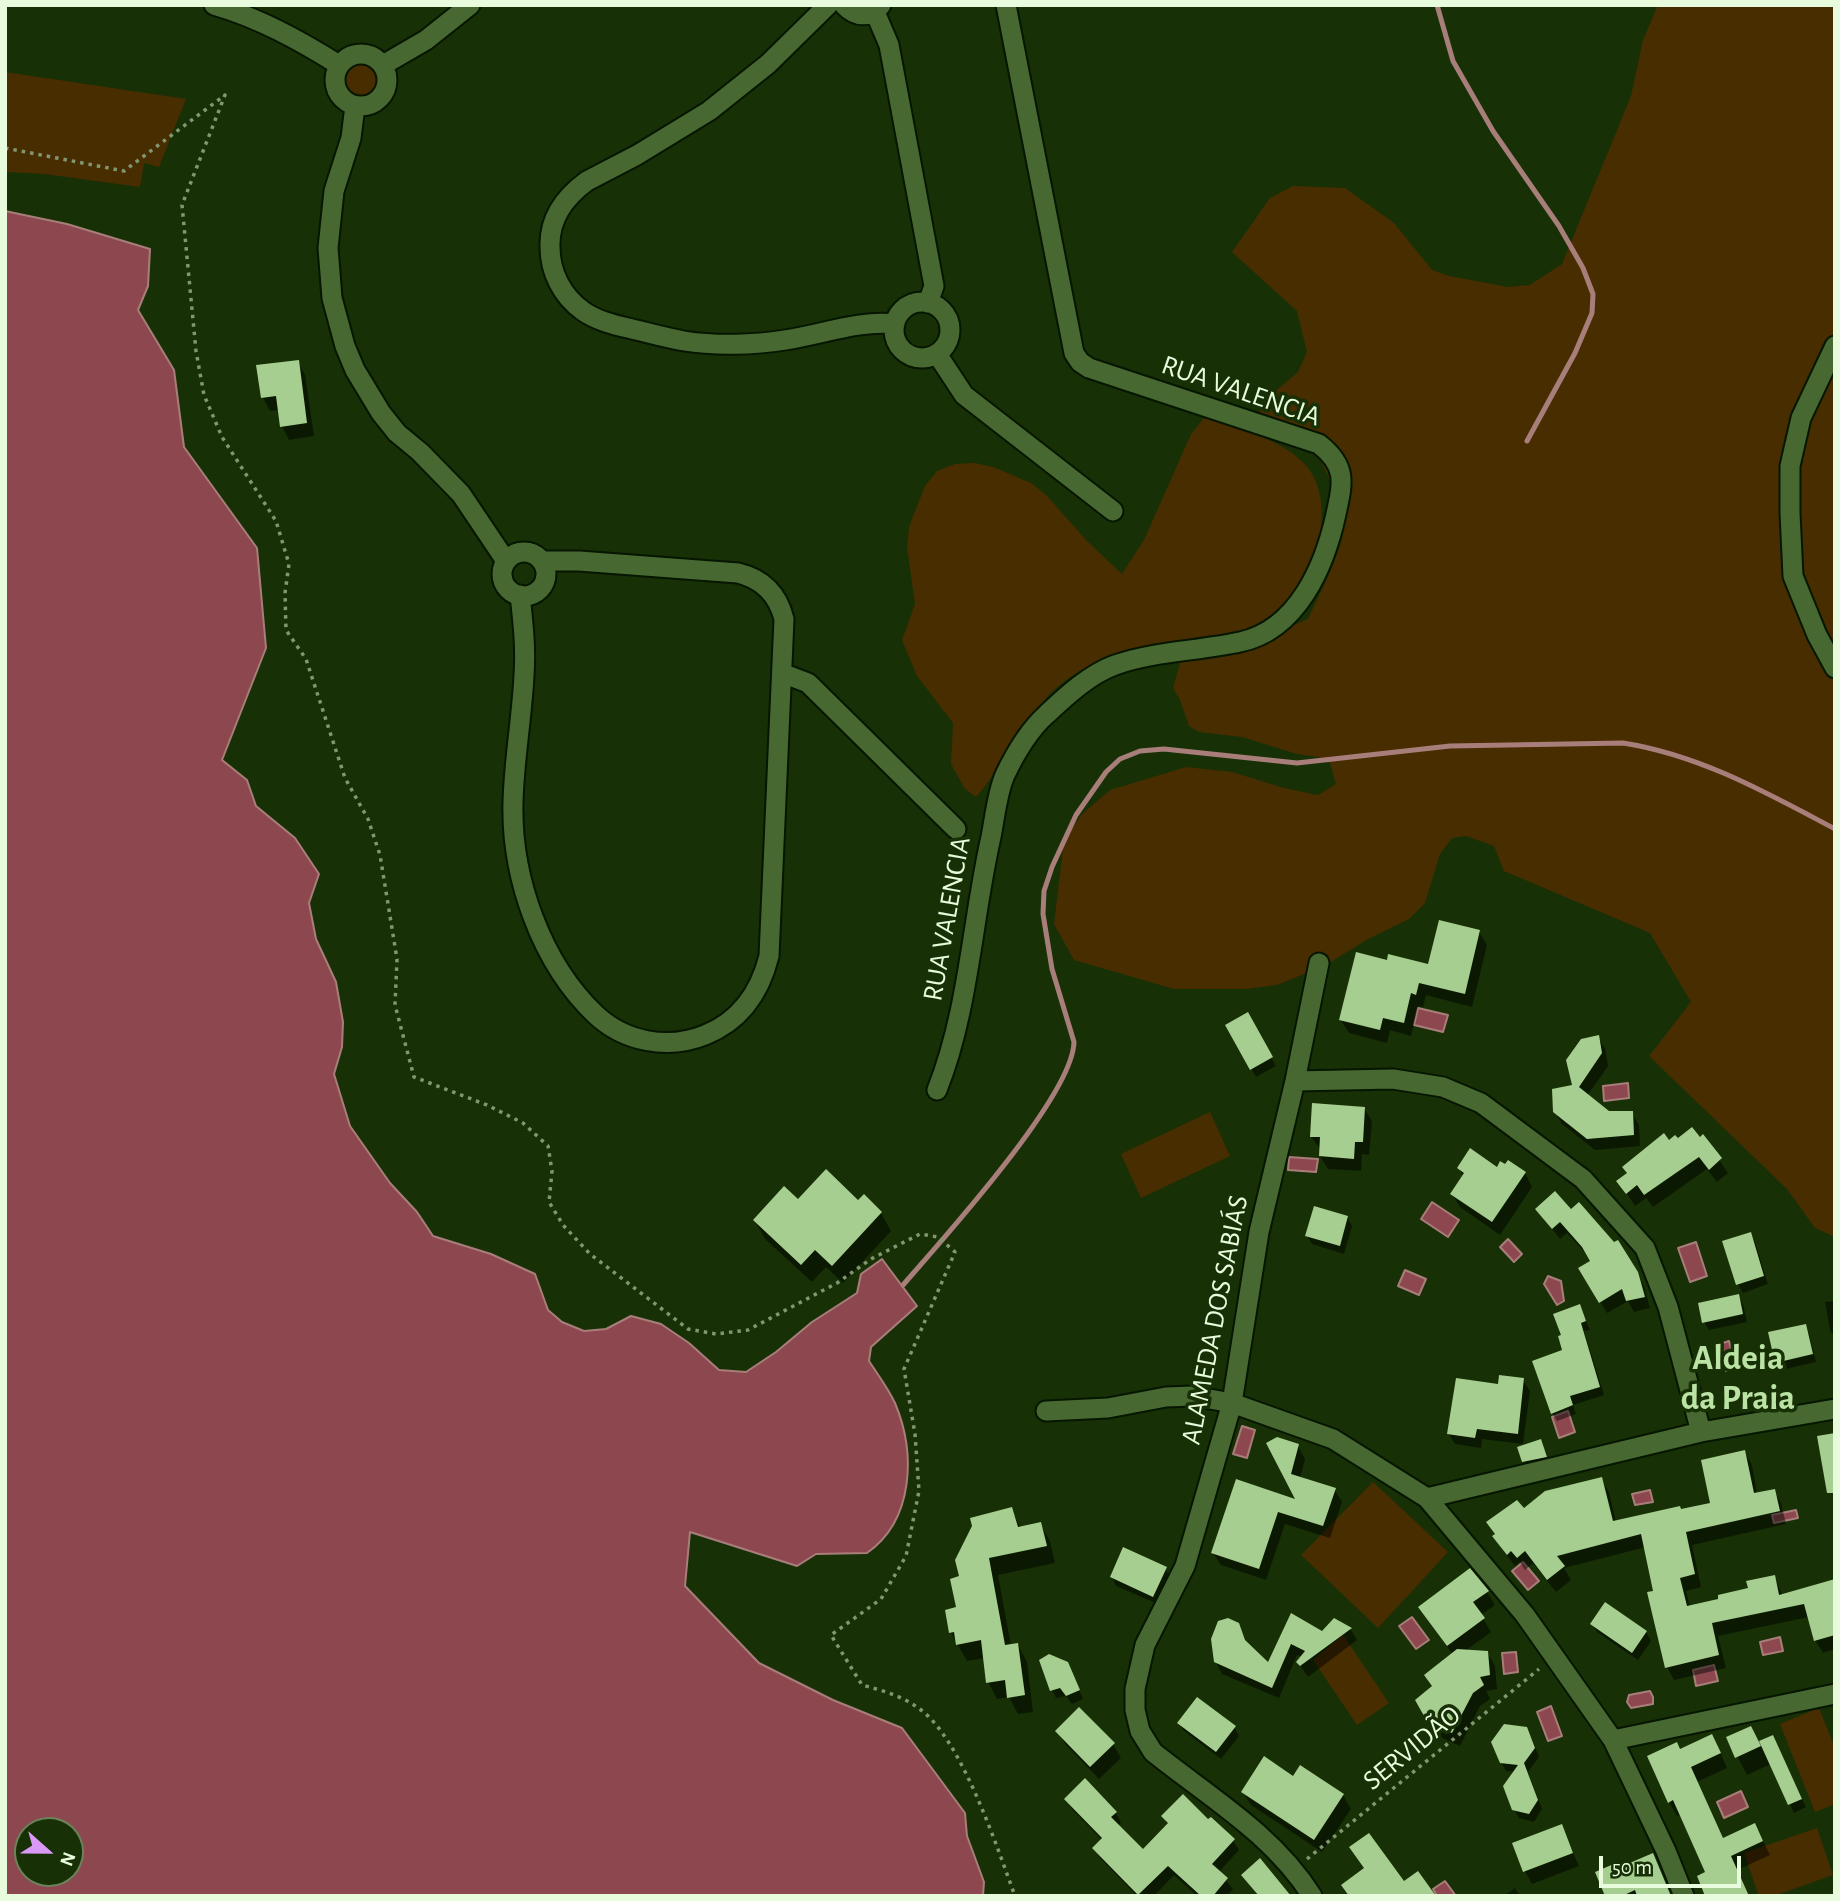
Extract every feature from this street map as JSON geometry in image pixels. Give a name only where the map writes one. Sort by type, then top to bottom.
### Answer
[{"type":"street","points":[[214,5],[245,14],[290,36],[339,65]]},
{"type":"street","points":[[383,65],[426,40],[470,5]]},
{"type":"street","points":[[828,5],[768,64],[709,111],[674,134],[575,189],[552,226],[550,256],[558,282],[573,304],[584,312],[608,323],[685,341],[783,341],[872,323],[895,324]]},
{"type":"street","points":[[845,5],[858,15],[878,9],[889,45],[934,286],[928,303]]},
{"type":"street","name":"RUA VALENCIA","points":[[937,1090],[950,1058],[984,864],[1004,776],[1025,741],[1043,717],[1075,689],[1113,666],[1146,657],[1243,642],[1263,634],[1286,617],[1304,597],[1316,575],[1335,521],[1343,484],[1339,466],[1331,453],[1319,444],[1133,384],[1080,362],[1074,353],[1006,5]]},
{"type":"street","points":[[366,54],[383,65],[387,86],[375,102],[355,106],[345,102],[338,94],[334,84],[335,74],[346,57],[366,54]]},
{"type":"street","points":[[355,106],[351,138],[336,182],[329,219],[328,273],[337,323],[355,370],[381,413],[397,433],[420,452],[461,494],[506,561]]},
{"type":"street","points":[[917,302],[928,303],[938,307],[946,315],[950,325],[949,336],[945,346],[937,354],[927,358],[916,357],[906,353],[899,345],[895,324],[907,307],[917,302]]},
{"type":"street","points":[[1835,346],[1801,418],[1790,466],[1793,576],[1817,635],[1835,668]]},
{"type":"street","points":[[937,354],[964,395],[1113,511]]},
{"type":"street","points":[[520,552],[537,555],[543,561],[546,570],[543,586],[528,596],[512,592],[502,578],[506,561],[520,552]]},
{"type":"street","points":[[520,595],[525,649],[513,802],[514,831],[524,888],[544,941],[573,988],[602,1020],[631,1037],[664,1043],[696,1038],[712,1032],[726,1024],[744,1007],[759,987],[769,956],[784,620],[782,610],[766,586],[748,575],[579,561],[543,561]]},
{"type":"street","points":[[782,673],[808,683],[956,829]]},
{"type":"street","name":"ALAMEDA DOS SABIÁS","points":[[1312,1896],[1295,1869],[1275,1848],[1153,1752],[1140,1731],[1135,1710],[1135,1689],[1145,1645],[1185,1566],[1232,1403],[1259,1232],[1295,1081],[1319,963]]},
{"type":"street","points":[[1295,1081],[1393,1079],[1443,1087],[1481,1102],[1583,1179],[1646,1248],[1668,1307],[1701,1432]]},
{"type":"street","points":[[1046,1411],[1108,1408],[1166,1397],[1193,1396],[1232,1403],[1333,1438],[1427,1499],[1525,1615],[1613,1740],[1666,1851],[1684,1896]]},
{"type":"street","points":[[1427,1499],[1701,1432],[1835,1409]]},
{"type":"street","points":[[1613,1740],[1835,1694]]},
{"type":"path","points":[[5,148],[124,172],[225,95],[182,205],[196,351],[204,395],[222,437],[276,521],[289,564],[285,593],[286,630],[306,659],[345,778],[369,819],[380,855],[397,959],[395,1005],[414,1077],[487,1105],[523,1123],[548,1146],[552,1171],[549,1202],[563,1225],[590,1254],[688,1329],[716,1334],[748,1330],[837,1283],[871,1259],[919,1234],[938,1237],[955,1252],[904,1368],[915,1434],[919,1490],[906,1556],[881,1599],[831,1636],[862,1685],[897,1695],[923,1711],[946,1737],[966,1774],[1015,1896]]},
{"type":"path","name":"SERVIDÃO","points":[[1295,1869],[1555,1657]]},
{"type":"shaded area","points":[[1658,5],[1835,5],[1835,1237],[1815,1228],[1787,1189],[1649,1056],[1691,1002],[1650,933],[1504,871],[1494,846],[1466,836],[1452,838],[1440,854],[1425,903],[1409,919],[1368,939],[1324,966],[1277,985],[1246,989],[1174,989],[1074,960],[1054,924],[1064,840],[1082,814],[1110,790],[1186,767],[1232,772],[1318,795],[1336,784],[1330,763],[1318,757],[1297,754],[1242,737],[1199,732],[1189,726],[1173,688],[1182,656],[1216,658],[1308,619],[1330,571],[1343,533],[1341,508],[1317,453],[1281,439],[1260,418],[1260,404],[1298,372],[1307,352],[1297,311],[1232,252],[1270,198],[1293,186],[1345,188],[1394,223],[1432,270],[1449,276],[1508,287],[1530,285],[1562,264],[1631,96],[1643,40]]},
{"type":"shaded area","points":[[361,64],[373,68],[377,80],[373,92],[361,96],[349,92],[345,80],[349,68]]},
{"type":"shaded area","points":[[5,72],[186,99],[159,167],[144,163],[140,187],[44,174],[5,172]]},
{"type":"shaded area","points":[[5,211],[67,224],[150,249],[148,286],[138,310],[174,370],[184,447],[257,548],[266,648],[222,760],[247,780],[256,806],[295,838],[319,874],[309,903],[316,939],[336,982],[343,1022],[342,1047],[334,1074],[350,1126],[390,1183],[417,1212],[433,1236],[491,1254],[535,1274],[548,1310],[562,1322],[584,1331],[606,1329],[631,1316],[661,1324],[689,1343],[719,1370],[746,1372],[776,1352],[812,1322],[857,1293],[861,1274],[882,1259],[917,1306],[871,1347],[869,1361],[892,1397],[902,1422],[908,1464],[902,1504],[883,1539],[867,1553],[816,1554],[797,1566],[690,1532],[685,1586],[759,1663],[833,1700],[902,1728],[965,1813],[967,1836],[984,1882],[983,1896],[5,1896]]},
{"type":"shaded area","points":[[1211,417],[1282,447],[1301,460],[1314,478],[1319,489],[1321,522],[1319,541],[1304,578],[1278,609],[1244,630],[1126,652],[1070,677],[1055,689],[1030,718],[976,797],[965,789],[951,764],[953,723],[917,676],[902,640],[915,604],[907,547],[909,527],[925,486],[937,471],[955,464],[975,463],[993,467],[1031,483],[1047,496],[1086,540],[1122,574],[1144,540],[1191,434],[1203,419]]},
{"type":"shaded area","points":[[1418,1008],[1448,1015],[1443,1032],[1414,1025]]},
{"type":"shaded area","points":[[1628,1083],[1629,1098],[1604,1101],[1603,1086]]},
{"type":"shaded area","points":[[1210,1112],[1230,1156],[1141,1198],[1121,1154]]},
{"type":"shaded area","points":[[1289,1157],[1318,1159],[1316,1172],[1288,1170]]},
{"type":"shaded area","points":[[1432,1202],[1459,1220],[1448,1237],[1421,1219]]},
{"type":"shaded area","points":[[1508,1239],[1522,1254],[1514,1262],[1500,1247]]},
{"type":"shaded area","points":[[1696,1242],[1707,1276],[1690,1282],[1678,1248]]},
{"type":"shaded area","points":[[1405,1270],[1426,1279],[1419,1295],[1398,1286]]},
{"type":"shaded area","points":[[1548,1276],[1561,1281],[1564,1301],[1557,1305],[1544,1284]]},
{"type":"shaded area","points":[[1729,1341],[1736,1369],[1726,1371],[1720,1344]]},
{"type":"shaded area","points":[[1568,1411],[1575,1432],[1559,1438],[1552,1417]]},
{"type":"shaded area","points":[[1242,1426],[1255,1430],[1247,1458],[1233,1454]]},
{"type":"shaded area","points":[[1373,1482],[1448,1552],[1378,1628],[1301,1555]]},
{"type":"shaded area","points":[[1650,1490],[1653,1502],[1635,1505],[1632,1494]]},
{"type":"shaded area","points":[[1796,1510],[1798,1518],[1774,1523],[1772,1515]]},
{"type":"shaded area","points":[[1523,1562],[1539,1581],[1528,1590],[1512,1571]]},
{"type":"shaded area","points":[[1412,1617],[1429,1640],[1416,1649],[1399,1626]]},
{"type":"shaded area","points":[[1343,1635],[1389,1703],[1357,1725],[1313,1660]]},
{"type":"shaded area","points":[[1780,1637],[1783,1651],[1763,1655],[1760,1642]]},
{"type":"shaded area","points":[[1516,1652],[1518,1672],[1504,1674],[1502,1653]]},
{"type":"shaded area","points":[[1714,1665],[1718,1681],[1696,1686],[1693,1670]]},
{"type":"shaded area","points":[[1650,1691],[1653,1704],[1631,1708],[1627,1702],[1629,1695]]},
{"type":"shaded area","points":[[1551,1706],[1562,1736],[1548,1741],[1537,1712]]},
{"type":"shaded area","points":[[1819,1708],[1835,1748],[1835,1804],[1815,1812],[1780,1724]]},
{"type":"shaded area","points":[[1741,1791],[1748,1807],[1724,1818],[1717,1802]]},
{"type":"shaded area","points":[[1817,1828],[1833,1875],[1774,1896],[1759,1896],[1744,1853]]},
{"type":"shaded area","points":[[1445,1881],[1456,1896],[1437,1896],[1433,1889]]},
{"type":"building","points":[[299,360],[307,423],[280,427],[276,396],[261,398],[256,365]]},
{"type":"building","points":[[1439,920],[1480,930],[1465,994],[1419,983],[1416,995],[1411,993],[1404,1023],[1383,1018],[1380,1030],[1339,1020],[1356,952],[1387,960],[1388,954],[1428,964]]},
{"type":"building","points":[[1248,1012],[1273,1057],[1250,1070],[1225,1025]]},
{"type":"building","points":[[1599,1035],[1602,1053],[1579,1087],[1609,1111],[1633,1111],[1634,1135],[1587,1139],[1553,1112],[1552,1089],[1572,1085],[1566,1060],[1581,1039]]},
{"type":"building","points":[[1312,1103],[1365,1107],[1363,1142],[1355,1142],[1354,1159],[1319,1156],[1320,1137],[1310,1137]]},
{"type":"building","points":[[1692,1127],[1700,1137],[1703,1134],[1722,1158],[1709,1170],[1699,1157],[1644,1195],[1637,1185],[1626,1194],[1616,1181],[1627,1173],[1622,1167],[1664,1133],[1669,1140],[1675,1135],[1678,1138]]},
{"type":"building","points":[[1470,1148],[1497,1167],[1500,1161],[1505,1164],[1508,1160],[1526,1172],[1492,1222],[1450,1194],[1464,1173],[1457,1168]]},
{"type":"building","points":[[826,1169],[858,1200],[864,1194],[882,1212],[832,1266],[815,1250],[801,1265],[753,1220],[784,1186],[798,1199]]},
{"type":"building","points":[[1555,1191],[1571,1209],[1579,1202],[1614,1242],[1618,1240],[1638,1272],[1645,1297],[1626,1301],[1622,1289],[1599,1303],[1578,1268],[1590,1261],[1582,1247],[1560,1222],[1552,1229],[1535,1209]]},
{"type":"building","points":[[1314,1206],[1348,1216],[1340,1246],[1305,1236]]},
{"type":"building","points":[[1751,1232],[1764,1276],[1736,1285],[1722,1241]]},
{"type":"building","points":[[1739,1294],[1743,1314],[1702,1323],[1698,1303]]},
{"type":"building","points":[[1580,1304],[1586,1321],[1581,1323],[1600,1387],[1570,1396],[1573,1405],[1551,1414],[1532,1361],[1562,1350],[1558,1336],[1561,1335],[1553,1314]]},
{"type":"building","points":[[1806,1324],[1813,1354],[1775,1363],[1768,1332]]},
{"type":"building","points":[[1499,1375],[1524,1378],[1518,1434],[1477,1429],[1475,1438],[1447,1434],[1456,1378],[1498,1384]]},
{"type":"building","points":[[1835,1433],[1835,1493],[1827,1493],[1817,1436]]},
{"type":"building","points":[[1277,1437],[1299,1444],[1291,1474],[1336,1488],[1323,1526],[1278,1512],[1259,1569],[1211,1553],[1236,1479],[1295,1499],[1266,1443]]},
{"type":"building","points":[[1541,1439],[1547,1457],[1522,1462],[1517,1447]]},
{"type":"building","points":[[1745,1450],[1754,1493],[1775,1489],[1780,1511],[1686,1532],[1695,1574],[1680,1578],[1687,1606],[1748,1588],[1746,1581],[1775,1575],[1779,1595],[1835,1579],[1835,1635],[1814,1641],[1804,1604],[1712,1623],[1719,1655],[1665,1668],[1647,1592],[1653,1591],[1641,1534],[1557,1556],[1565,1566],[1547,1580],[1525,1551],[1517,1558],[1511,1551],[1507,1555],[1492,1536],[1495,1534],[1486,1522],[1517,1500],[1524,1508],[1545,1491],[1602,1477],[1613,1521],[1680,1506],[1681,1509],[1710,1503],[1701,1460]]},
{"type":"building","points":[[1012,1507],[1018,1527],[1041,1522],[1047,1546],[989,1558],[1005,1645],[1018,1643],[1025,1695],[1007,1698],[1005,1680],[986,1683],[981,1640],[956,1645],[954,1632],[949,1633],[945,1610],[956,1607],[950,1579],[959,1576],[955,1560],[972,1526],[970,1518]]},
{"type":"building","points":[[1123,1547],[1167,1567],[1153,1597],[1110,1577]]},
{"type":"building","points":[[1470,1568],[1489,1591],[1473,1602],[1485,1618],[1447,1646],[1418,1607]]},
{"type":"building","points":[[1605,1602],[1647,1631],[1632,1653],[1590,1624]]},
{"type":"building","points":[[1291,1613],[1322,1631],[1334,1618],[1352,1628],[1300,1666],[1296,1662],[1305,1651],[1291,1644],[1272,1688],[1214,1662],[1211,1639],[1218,1621],[1228,1618],[1239,1623],[1245,1640],[1268,1662]]},
{"type":"building","points":[[1457,1649],[1488,1651],[1490,1675],[1480,1677],[1484,1685],[1473,1693],[1452,1733],[1428,1723],[1415,1700],[1432,1686],[1424,1675]]},
{"type":"building","points":[[1049,1654],[1068,1662],[1080,1690],[1066,1696],[1060,1688],[1050,1691],[1039,1660]]},
{"type":"building","points":[[1197,1697],[1236,1726],[1216,1752],[1177,1723]]},
{"type":"building","points":[[1079,1707],[1115,1743],[1090,1767],[1055,1731]]},
{"type":"building","points":[[1504,1724],[1527,1727],[1535,1748],[1524,1763],[1538,1800],[1529,1814],[1512,1810],[1503,1786],[1518,1765],[1500,1763],[1491,1742]]},
{"type":"building","points":[[1751,1726],[1761,1746],[1735,1758],[1726,1737]]},
{"type":"building","points":[[1712,1734],[1721,1753],[1691,1767],[1723,1838],[1755,1823],[1763,1841],[1731,1856],[1749,1896],[1705,1896],[1697,1876],[1705,1872],[1673,1800],[1668,1803],[1647,1756],[1677,1742],[1680,1749]]},
{"type":"building","points":[[1773,1735],[1802,1799],[1788,1805],[1759,1741]]},
{"type":"building","points":[[1264,1756],[1293,1776],[1300,1765],[1344,1794],[1314,1840],[1241,1792]]},
{"type":"building","points":[[1085,1778],[1117,1812],[1111,1817],[1143,1849],[1168,1823],[1161,1816],[1183,1794],[1208,1819],[1211,1817],[1235,1839],[1212,1864],[1228,1878],[1213,1896],[1201,1896],[1168,1866],[1138,1895],[1092,1848],[1102,1838],[1064,1799]]},
{"type":"building","points":[[1562,1824],[1573,1853],[1523,1872],[1512,1843]]},
{"type":"building","points":[[1369,1833],[1404,1881],[1418,1871],[1436,1896],[1349,1896],[1341,1885],[1364,1868],[1349,1847]]},
{"type":"building","points":[[1653,1853],[1671,1896],[1637,1896],[1635,1890],[1622,1896],[1605,1896],[1595,1872],[1616,1863],[1618,1868]]},
{"type":"building","points":[[1260,1858],[1291,1896],[1259,1896],[1241,1875]]},
{"type":"waterway","points":[[1437,5],[1453,61],[1493,131],[1559,226],[1583,268],[1593,294],[1592,313],[1575,353],[1527,441]]},
{"type":"waterway","points":[[903,1285],[1003,1167],[1030,1131],[1068,1066],[1074,1042],[1052,969],[1043,914],[1044,891],[1076,815],[1106,772],[1120,759],[1140,751],[1164,749],[1297,763],[1450,746],[1623,743],[1679,756],[1706,766],[1758,789],[1835,829]]},
{"type":"district","name":"Aldeia da Praia","points":[[1738,1378]]}]
